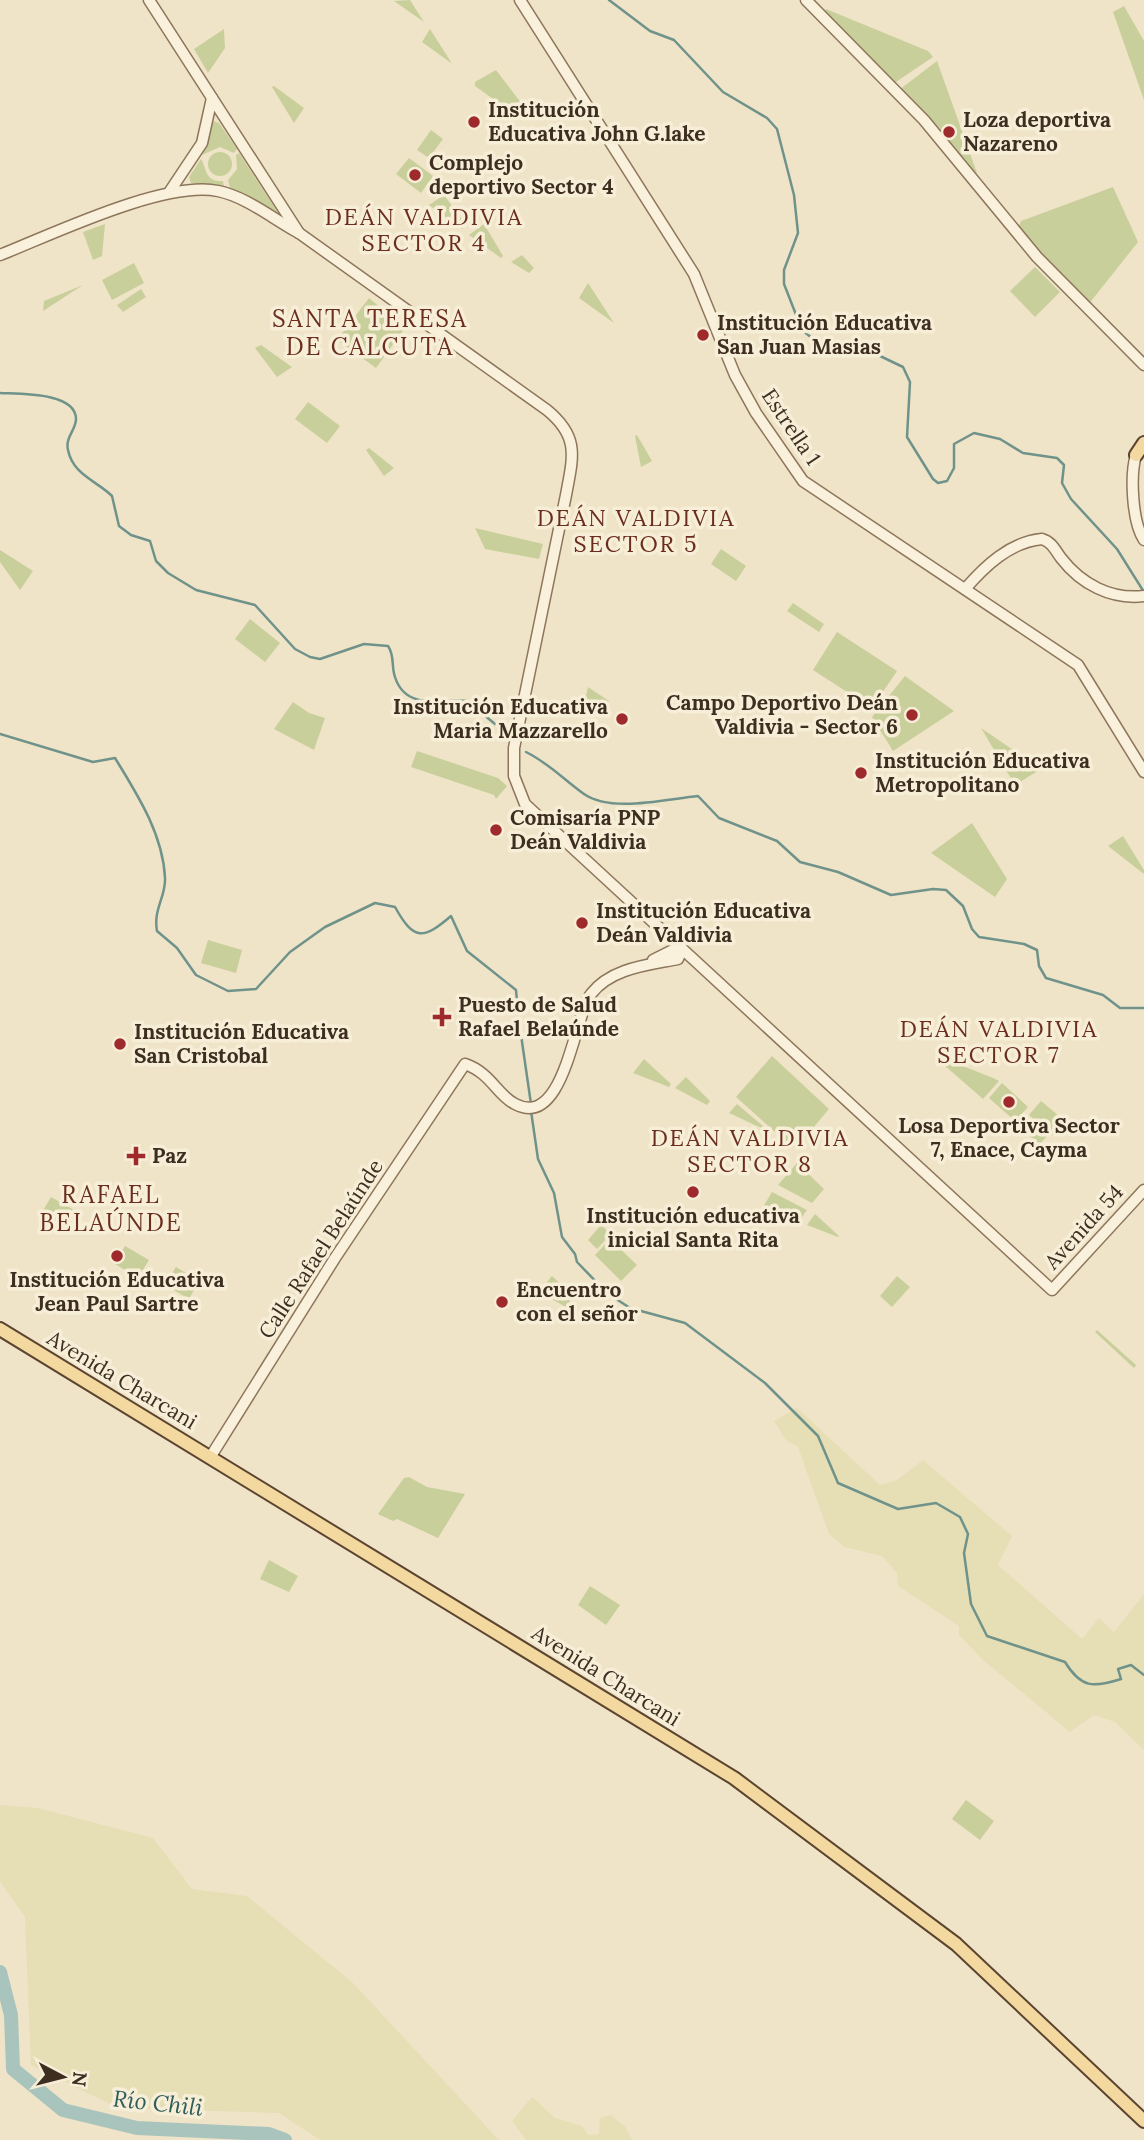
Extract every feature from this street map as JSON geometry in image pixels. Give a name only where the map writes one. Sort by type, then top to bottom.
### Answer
[{"type":"main road","points":[[1140,453],[1144,443]]},
{"type":"main road","name":"Avenida Charcani","points":[[0,1329],[734,1778],[826,1844],[956,1944],[1144,2121]]},
{"type":"street","points":[[149,0],[299,233]]},
{"type":"street","name":"Estrella 1","points":[[520,0],[694,274],[735,375],[756,413],[803,481],[1078,665],[1144,772]]},
{"type":"street","points":[[806,0],[924,120],[1037,257],[1144,365]]},
{"type":"street","points":[[170,191],[202,143],[212,97]]},
{"type":"street","points":[[0,254],[170,191],[221,191],[299,233],[561,421],[569,434],[572,460],[514,748],[514,776],[519,795],[540,821],[700,968]]},
{"type":"street","points":[[1140,453],[1133,464],[1134,517],[1144,540]]},
{"type":"street","points":[[965,589],[989,562],[1020,544],[1042,539],[1052,546],[1074,571],[1100,590],[1120,597],[1144,596]]},
{"type":"street","points":[[664,933],[669,957]]},
{"type":"street","points":[[669,957],[678,958],[680,948]]},
{"type":"street","points":[[669,957],[700,968]]},
{"type":"street","name":"Calle Rafael Belaúnde","points":[[211,1456],[335,1258],[465,1064],[492,1080],[514,1104],[529,1105],[547,1098],[560,1083],[579,1015],[591,993],[612,976],[669,957]]},
{"type":"street","name":"Avenida 54","points":[[700,968],[1052,1290],[1144,1190]]},
{"type":"shaded area","points":[[797,1408],[880,1485],[897,1480],[923,1460],[1012,1536],[998,1565],[1082,1639],[1099,1618],[1114,1632],[1144,1594],[1144,1750],[1115,1722],[1094,1715],[1070,1732],[983,1660],[959,1635],[959,1626],[898,1586],[897,1573],[882,1556],[844,1547],[829,1534],[798,1447],[786,1440],[774,1421]]},
{"type":"shaded area","points":[[0,1805],[38,1808],[153,1838],[192,1889],[247,1896],[353,1983],[499,2140],[320,2140],[279,2113],[118,2108],[31,2065],[25,1917],[0,1882]]},
{"type":"shaded area","points":[[532,2097],[555,2118],[582,2126],[588,2135],[599,2134],[600,2118],[610,2115],[625,2126],[632,2140],[526,2140],[512,2121]]},
{"type":"green space","points":[[410,0],[424,22],[394,1]]},
{"type":"green space","points":[[1124,6],[1144,41],[1144,100],[1113,12]]},
{"type":"green space","points":[[826,9],[928,51],[933,57],[893,84],[823,13]]},
{"type":"green space","points":[[224,29],[225,48],[208,73],[194,49]]},
{"type":"green space","points":[[430,29],[451,62],[451,63],[422,42]]},
{"type":"green space","name":"Loza deportiva Nazareno","points":[[937,61],[977,173],[974,174],[899,90]]},
{"type":"green space","points":[[496,70],[522,104],[511,112],[475,86],[475,82]]},
{"type":"green space","points":[[272,87],[304,108],[294,123]]},
{"type":"green space","points":[[213,121],[219,123],[237,149],[234,153],[220,147],[202,155]]},
{"type":"green space","points":[[431,130],[443,139],[429,158],[417,150]]},
{"type":"green space","points":[[220,152],[229,155],[232,164],[229,173],[220,176],[211,173],[208,164],[211,155]]},
{"type":"green space","points":[[239,153],[278,215],[230,188],[228,180],[237,169],[236,155]]},
{"type":"green space","name":"Complejo deportivo Sector 4","points":[[409,158],[433,176],[421,193],[396,174]]},
{"type":"green space","points":[[201,159],[209,177],[223,181],[224,187],[191,183],[189,177]]},
{"type":"green space","points":[[1113,187],[1138,242],[1088,305],[1018,228],[1021,221]]},
{"type":"green space","points":[[444,195],[466,225],[462,229],[429,205]]},
{"type":"green space","points":[[105,224],[102,256],[93,260],[83,232]]},
{"type":"green space","points":[[484,224],[503,256],[501,258],[469,235]]},
{"type":"green space","points":[[522,255],[534,268],[529,273],[511,262]]},
{"type":"green space","points":[[134,263],[144,283],[112,300],[102,280]]},
{"type":"green space","points":[[1035,267],[1060,292],[1035,317],[1010,291]]},
{"type":"green space","points":[[588,283],[614,323],[579,298]]},
{"type":"green space","points":[[83,285],[43,311],[44,301]]},
{"type":"green space","points":[[141,289],[146,297],[123,312],[117,305]]},
{"type":"green space","points":[[369,298],[405,328],[376,368],[337,340]]},
{"type":"green space","points":[[261,345],[292,367],[277,377],[255,348]]},
{"type":"green space","points":[[308,402],[340,426],[327,443],[295,419]]},
{"type":"green space","points":[[637,435],[652,461],[641,467],[635,436]]},
{"type":"green space","points":[[369,448],[394,468],[384,476],[366,450]]},
{"type":"green space","points":[[475,528],[543,544],[539,559],[485,549]]},
{"type":"green space","points":[[721,549],[746,566],[736,581],[711,564]]},
{"type":"green space","points":[[0,550],[33,571],[20,590],[0,562]]},
{"type":"green space","points":[[793,603],[824,624],[819,632],[787,611]]},
{"type":"green space","points":[[250,619],[280,643],[265,662],[235,639]]},
{"type":"green space","points":[[837,632],[897,671],[872,708],[813,670]]},
{"type":"green space","name":"Campo Deportivo Deán Valdivia - Sector 6","points":[[905,676],[954,711],[893,751],[872,717]]},
{"type":"green space","points":[[588,687],[609,701],[600,716],[583,709]]},
{"type":"green space","points":[[293,702],[309,713],[325,718],[314,750],[274,729]]},
{"type":"green space","points":[[981,728],[1041,769],[1015,785]]},
{"type":"green space","points":[[417,751],[498,778],[507,786],[496,799],[494,795],[411,767]]},
{"type":"green space","points":[[972,823],[1007,879],[995,897],[931,853]]},
{"type":"green space","points":[[1123,836],[1144,870],[1144,874],[1108,846]]},
{"type":"green space","points":[[208,940],[242,950],[236,973],[201,963]]},
{"type":"green space","points":[[772,1056],[829,1109],[797,1147],[792,1147],[736,1097]]},
{"type":"green space","points":[[644,1059],[671,1084],[669,1087],[633,1073]]},
{"type":"green space","points":[[948,1060],[999,1081],[983,1099],[944,1065]]},
{"type":"green space","points":[[686,1077],[710,1101],[707,1105],[675,1088]]},
{"type":"green space","name":"Losa Deportiva Sector 7, Enace, Cayma","points":[[1002,1083],[1028,1107],[1015,1121],[989,1098]]},
{"type":"green space","points":[[1041,1101],[1065,1121],[1052,1136],[1029,1115]]},
{"type":"green space","points":[[737,1104],[770,1132],[729,1113]]},
{"type":"green space","points":[[1028,1122],[1047,1136],[1040,1144],[1022,1130]]},
{"type":"green space","points":[[797,1163],[824,1189],[812,1203],[778,1185]]},
{"type":"green space","points":[[772,1192],[807,1210],[799,1221],[763,1207]]},
{"type":"green space","points":[[51,1197],[74,1210],[66,1227],[42,1212]]},
{"type":"green space","points":[[815,1214],[839,1236],[807,1225]]},
{"type":"green space","points":[[601,1225],[611,1234],[597,1249],[588,1240]]},
{"type":"green space","points":[[610,1239],[637,1265],[621,1281],[595,1255]]},
{"type":"green space","points":[[125,1246],[149,1260],[138,1278],[115,1264]]},
{"type":"green space","points":[[176,1267],[199,1281],[189,1299],[165,1285]]},
{"type":"green space","points":[[552,1276],[568,1291],[571,1310],[543,1294],[542,1288]]},
{"type":"green space","points":[[897,1276],[910,1287],[892,1307],[880,1296]]},
{"type":"green space","points":[[1097,1330],[1136,1365],[1134,1368],[1095,1332]]},
{"type":"green space","points":[[409,1477],[427,1487],[465,1494],[438,1538],[397,1519],[393,1521],[378,1514],[404,1478]]},
{"type":"green space","points":[[269,1560],[298,1576],[289,1592],[260,1579]]},
{"type":"green space","points":[[590,1586],[620,1605],[606,1625],[578,1605]]},
{"type":"green space","points":[[966,1800],[994,1821],[980,1840],[952,1819]]},
{"type":"waterway","points":[[609,0],[650,31],[674,40],[723,92],[767,118],[777,129],[794,195],[798,233],[784,270],[784,284],[802,330],[818,343],[878,355],[903,367],[910,382],[907,437],[933,479],[938,483],[947,481],[954,468],[954,444],[974,433],[1000,439],[1023,453],[1057,458],[1064,465],[1062,483],[1071,499],[1117,549],[1144,592]]},
{"type":"waterway","points":[[0,393],[45,396],[57,399],[74,410],[76,423],[67,445],[75,466],[112,496],[119,526],[131,535],[150,541],[156,561],[168,573],[196,590],[255,605],[295,649],[310,657],[320,659],[364,644],[388,646],[395,677],[400,688],[408,695],[426,701],[467,701],[495,724]]},
{"type":"waterway","points":[[0,734],[93,762],[115,758],[148,815],[163,862],[164,891],[157,916],[157,931],[177,948],[196,975],[228,991],[256,989],[290,952],[325,927],[375,903],[395,907],[408,926],[420,933],[433,930],[451,916],[467,951],[516,990],[517,1001]]},
{"type":"waterway","points":[[526,752],[595,800],[623,804],[698,796],[719,818],[777,841],[800,862],[838,872],[891,895],[933,889],[946,890],[963,906],[972,929],[979,937],[1024,944],[1037,950],[1039,966],[1046,978],[1103,995],[1120,1008],[1144,1008]]},
{"type":"waterway","points":[[520,1028],[531,1104]]},
{"type":"waterway","points":[[531,1111],[538,1159],[554,1193],[562,1237],[575,1254],[577,1262],[607,1293],[630,1308],[685,1323],[765,1383],[818,1436],[838,1483],[898,1509],[936,1503],[960,1517],[968,1534],[964,1553],[971,1604],[987,1636],[1065,1662],[1077,1677],[1088,1684],[1103,1684],[1121,1679],[1118,1669],[1131,1665],[1144,1675]]},
{"type":"waterway","name":"Río Chili","points":[[0,1972],[11,2015],[13,2069],[63,2110],[137,2128],[269,2134],[285,2140]]},
{"type":"place","name":"Institución Educativa John G.lake","points":[[474,122]]},
{"type":"place","name":"Loza deportiva Nazareno","points":[[949,132]]},
{"type":"place","name":"Complejo deportivo Sector 4","points":[[415,175]]},
{"type":"place","name":"Institución Educativa San Juan Masias","points":[[703,335]]},
{"type":"place","name":"Campo Deportivo Deán Valdivia - Sector 6","points":[[912,715]]},
{"type":"place","name":"Institución Educativa Maria Mazzarello","points":[[622,719]]},
{"type":"place","name":"Institución Educativa Metropolitano","points":[[861,773]]},
{"type":"place","name":"Comisaría PNP Deán Valdivia","points":[[496,830]]},
{"type":"place","name":"Institución Educativa Deán Valdivia","points":[[582,923]]},
{"type":"place","name":"Puesto de Salud Rafael Belaúnde","points":[[442,1017]]},
{"type":"place","name":"Institución Educativa San Cristobal","points":[[120,1044]]},
{"type":"place","name":"Losa Deportiva Sector 7, Enace, Cayma","points":[[1009,1102]]},
{"type":"place","name":"Paz","points":[[136,1156]]},
{"type":"place","name":"Institución educativa inicial Santa Rita","points":[[693,1192]]},
{"type":"place","name":"Institución Educativa Jean Paul Sartre","points":[[117,1256]]},
{"type":"place","name":"Encuentro con el señor","points":[[502,1302]]},
{"type":"district","name":"DEÁN VALDIVIA SECTOR 4","points":[[424,230]]},
{"type":"district","name":"SANTA TERESA DE CALCUTA","points":[[370,333]]},
{"type":"district","name":"DEÁN VALDIVIA SECTOR 5","points":[[636,531]]},
{"type":"district","name":"DEÁN VALDIVIA SECTOR 7","points":[[999,1042]]},
{"type":"district","name":"DEÁN VALDIVIA SECTOR 8","points":[[750,1151]]},
{"type":"district","name":"RAFAEL BELAÚNDE","points":[[111,1209]]}]
